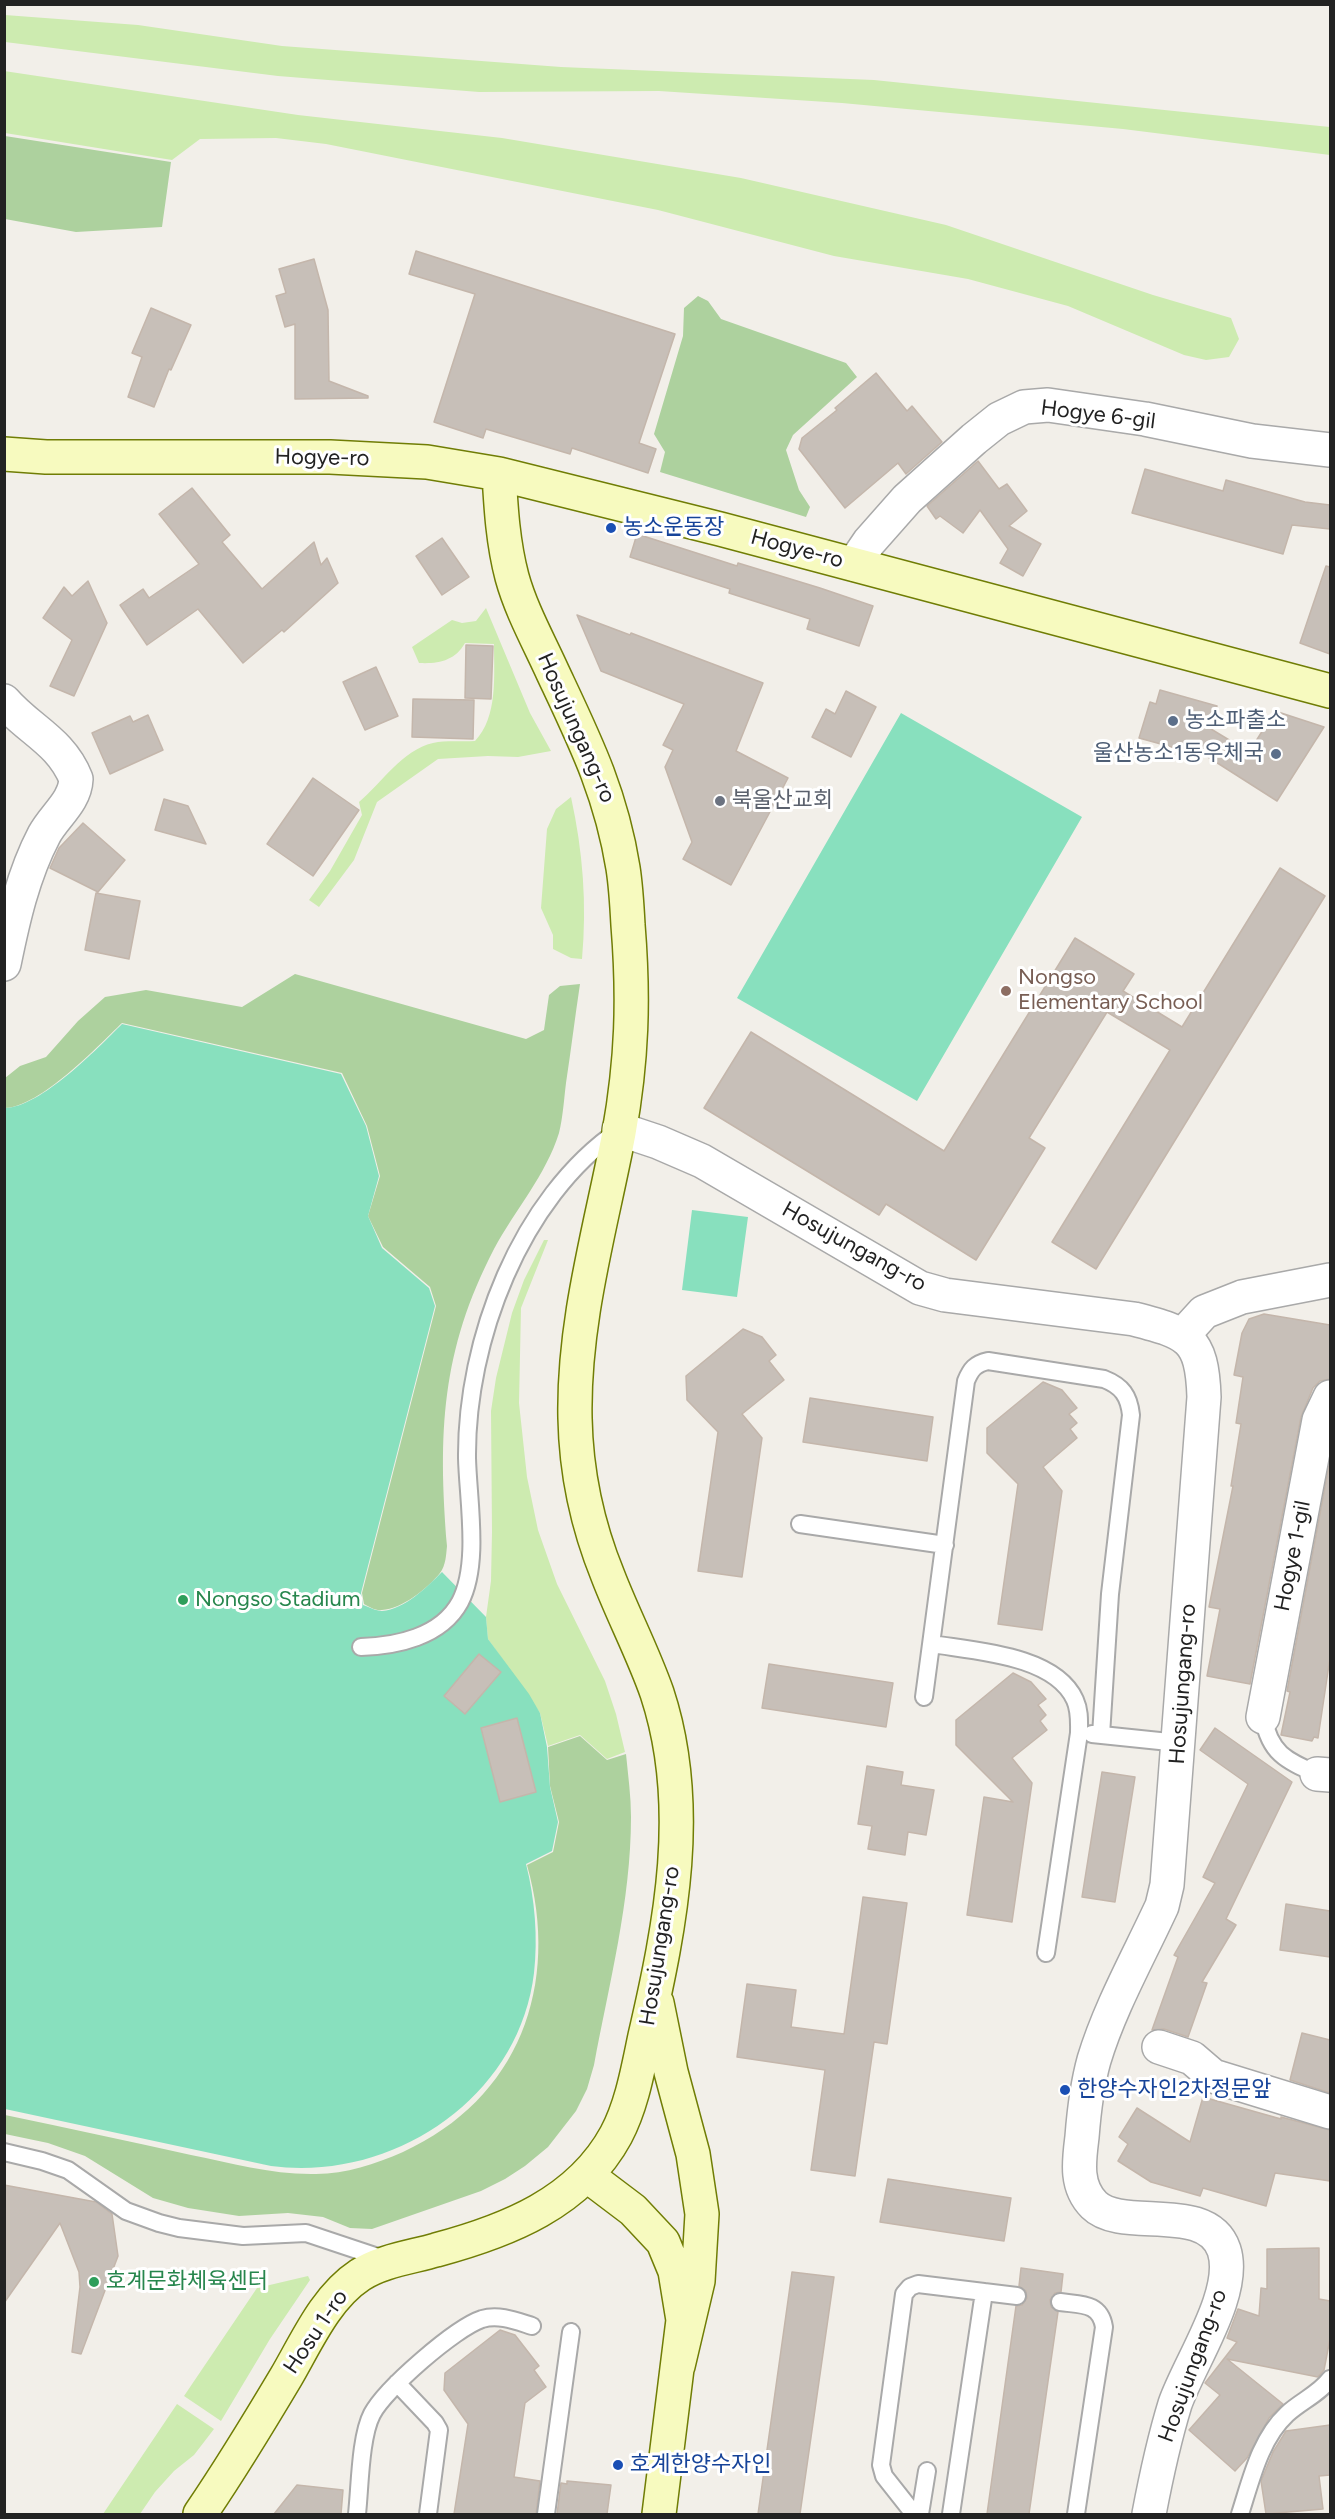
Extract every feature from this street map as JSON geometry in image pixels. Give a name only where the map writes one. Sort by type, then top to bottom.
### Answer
[{"type":"street","name":"Hogye 6-gil","points":[[854,564],[869,542],[907,499],[991,426],[1024,407],[1048,405],[1145,419],[1252,441],[1330,450]]},
{"type":"street","name":"Hogye-ro","points":[[4,454],[46,457],[330,456],[426,462],[499,474],[562,488],[854,564],[1330,691]]},
{"type":"street","name":"Hosujungang-ro","points":[[499,474],[502,530],[513,582],[592,755],[612,808],[624,873],[632,972],[632,1045],[619,1130],[578,1341],[575,1422],[585,1506],[605,1570],[657,1694],[673,1757],[677,1827],[671,1906],[655,1995],[631,2097],[617,2135],[588,2176]]},
{"type":"street","points":[[4,701],[62,752],[76,780],[71,798],[45,833],[32,863],[21,893],[4,964]]},
{"type":"street","name":"Hosujungang-ro","points":[[619,1130],[658,1142],[702,1161],[920,1288],[945,1294],[1134,1319],[1183,1335],[1196,1348],[1203,1368],[1204,1397],[1167,1885],[1162,1906],[1103,2035],[1094,2062],[1085,2109],[1079,2176],[1085,2195],[1096,2207],[1110,2214],[1201,2225],[1217,2237],[1225,2252],[1226,2274],[1222,2295],[1211,2326],[1176,2402],[1160,2459],[1149,2514]]},
{"type":"street","points":[[1183,1335],[1204,1312],[1242,1297],[1330,1280]]},
{"type":"street","name":"Hogye 1-gil","points":[[1263,1717],[1319,1420],[1330,1397]]},
{"type":"street","points":[[655,1995],[671,2072],[693,2154],[702,2214],[698,2281],[678,2366]]},
{"type":"street","points":[[1159,2048],[1192,2058],[1213,2076],[1330,2112]]},
{"type":"street","points":[[588,2176],[633,2210],[663,2242],[675,2271],[682,2320],[659,2514]]},
{"type":"street","name":"Hosu 1-ro","points":[[200,2514],[247,2442],[323,2314],[341,2290],[364,2272],[510,2227],[554,2203],[588,2176]]},
{"type":"lane","points":[[360,1647],[382,1646],[414,1638],[429,1631],[459,1604],[466,1589],[471,1541],[468,1416],[476,1367],[488,1322],[501,1284],[520,1245],[547,1204],[578,1164],[598,1144],[619,1130]]},
{"type":"lane","points":[[924,1697],[966,1381],[970,1370],[978,1363],[988,1361],[1104,1379],[1117,1384],[1125,1393],[1130,1403],[1131,1415],[1110,1594],[1101,1735]]},
{"type":"lane","points":[[800,1524],[945,1545]]},
{"type":"lane","points":[[932,1644],[1002,1656],[1039,1668],[1055,1677],[1075,1700],[1079,1716],[1079,1733],[1046,1953]]},
{"type":"lane","points":[[1263,1717],[1267,1737],[1276,1751],[1298,1766],[1324,1775]]},
{"type":"lane","points":[[1079,1733],[1179,1743]]},
{"type":"lane","points":[[4,2152],[68,2170],[126,2211],[159,2223],[179,2228],[243,2236],[306,2234],[394,2262]]},
{"type":"lane","points":[[914,2514],[884,2476],[881,2465],[904,2294],[910,2287],[918,2284],[1017,2296]]},
{"type":"lane","points":[[951,2514],[984,2292]]},
{"type":"lane","points":[[1060,2302],[1097,2310],[1102,2317],[1104,2327],[1076,2514]]},
{"type":"lane","points":[[357,2514],[366,2431],[372,2415],[397,2383],[461,2330],[484,2318],[506,2318],[532,2326]]},
{"type":"lane","points":[[546,2514],[571,2332]]},
{"type":"lane","points":[[1240,2514],[1270,2432],[1288,2413],[1317,2393],[1330,2379]]},
{"type":"lane","points":[[397,2383],[435,2422],[439,2430],[428,2514]]},
{"type":"lane","points":[[920,2514],[927,2471]]},
{"type":"green space","points":[[5,15],[138,25],[282,46],[561,67],[874,80],[1330,127],[1330,155],[1123,129],[842,103],[659,91],[479,92],[278,76],[5,42]]},
{"type":"green space","points":[[4,71],[298,115],[502,138],[741,178],[946,225],[1153,295],[1231,318],[1239,339],[1229,357],[1206,360],[1184,355],[1068,306],[968,279],[834,256],[658,210],[326,144],[276,138],[200,139],[172,160],[5,133]]},
{"type":"green space","points":[[5,136],[171,162],[162,227],[76,232],[5,219]]},
{"type":"green space","points":[[698,296],[708,301],[721,319],[846,363],[857,377],[793,435],[786,450],[799,490],[810,507],[806,517],[660,472],[665,452],[654,434],[683,336],[684,308]]},
{"type":"green space","points":[[486,608],[530,713],[551,751],[518,757],[438,759],[377,802],[354,860],[319,907],[309,900],[330,871],[362,815],[359,802],[412,752],[433,743],[475,741],[482,731],[488,720],[493,696],[494,644],[465,643],[451,658],[426,663],[419,663],[412,647],[452,620],[462,623],[476,621]]},
{"type":"green space","points":[[901,713],[1082,817],[917,1101],[737,998]]},
{"type":"green space","points":[[571,797],[583,878],[582,959],[571,958],[553,949],[553,935],[541,908],[547,829],[556,809]]},
{"type":"green space","points":[[295,974],[526,1039],[544,1030],[549,995],[560,986],[580,984],[559,1133],[538,1178],[502,1235],[476,1286],[453,1358],[444,1429],[444,1505],[447,1546],[445,1563],[435,1579],[422,1591],[390,1609],[375,1609],[364,1604],[362,1593],[436,1306],[430,1287],[383,1247],[368,1216],[380,1176],[367,1126],[342,1073],[122,1023],[51,1087],[35,1098],[5,1108],[5,1078],[20,1066],[46,1057],[78,1021],[105,997],[146,990],[242,1007]]},
{"type":"green space","name":"Nongso Stadium","points":[[122,1024],[341,1074],[366,1126],[379,1176],[368,1216],[382,1248],[429,1288],[435,1306],[361,1593],[363,1605],[382,1611],[399,1606],[415,1597],[442,1572],[486,1617],[488,1639],[529,1694],[540,1713],[547,1747],[550,1787],[558,1822],[552,1851],[526,1864],[534,1905],[536,1946],[534,1973],[523,2018],[504,2059],[476,2094],[442,2123],[403,2145],[361,2160],[316,2167],[271,2166],[5,2109],[5,1108],[19,1105],[51,1088]]},
{"type":"green space","points":[[692,1210],[748,1217],[737,1297],[682,1290]]},
{"type":"green space","points":[[544,1240],[548,1240],[521,1308],[519,1403],[527,1477],[538,1530],[557,1584],[605,1681],[616,1714],[625,1752],[607,1759],[580,1735],[548,1746],[540,1713],[488,1639],[486,1617],[491,1581],[492,1532],[491,1411],[496,1378],[512,1313],[524,1280]]},
{"type":"green space","points":[[580,1736],[607,1760],[626,1754],[631,1817],[627,1880],[612,1973],[587,2089],[576,2111],[548,2147],[525,2166],[481,2191],[372,2229],[350,2228],[323,2217],[288,2213],[239,2216],[188,2208],[153,2198],[85,2156],[48,2143],[5,2134],[5,2115],[253,2168],[284,2173],[327,2174],[360,2167],[403,2152],[443,2129],[476,2102],[502,2070],[521,2034],[533,1995],[538,1953],[536,1910],[527,1865],[553,1852],[559,1822],[550,1786],[548,1747]]},
{"type":"green space","points":[[308,2276],[310,2280],[270,2339],[221,2421],[184,2396],[257,2288]]},
{"type":"green space","points":[[177,2404],[214,2429],[194,2455],[174,2471],[155,2492],[140,2514],[103,2514]]},
{"type":"building","points":[[416,251],[675,334],[639,443],[656,449],[648,473],[572,448],[570,454],[486,429],[483,438],[434,422],[475,294],[409,274]]},
{"type":"building","points":[[314,259],[328,310],[329,381],[368,396],[368,398],[295,399],[295,324],[285,327],[276,296],[286,293],[279,269]]},
{"type":"building","points":[[151,308],[191,325],[171,370],[169,369],[154,407],[128,397],[142,357],[132,353]]},
{"type":"building","points":[[876,373],[907,411],[912,406],[942,442],[906,474],[898,463],[845,508],[799,449],[802,438],[837,410],[835,408]]},
{"type":"building","points":[[978,461],[999,489],[1007,484],[1027,511],[1009,526],[1041,544],[1023,576],[1000,563],[1008,549],[980,510],[963,533],[940,516],[936,519],[927,506]]},
{"type":"building","points":[[1145,469],[1223,491],[1226,480],[1305,502],[1330,505],[1330,529],[1292,525],[1283,554],[1132,513]]},
{"type":"building","points":[[192,488],[230,535],[222,542],[262,589],[314,542],[321,565],[327,558],[338,583],[284,632],[282,630],[243,663],[198,609],[147,645],[120,605],[143,589],[149,598],[199,564],[159,514]]},
{"type":"building","points":[[637,534],[873,606],[859,646],[807,629],[810,619],[729,593],[730,589],[630,557]]},
{"type":"building","points":[[442,538],[469,577],[442,595],[416,556]]},
{"type":"building","points":[[1326,566],[1330,567],[1330,654],[1300,643]]},
{"type":"building","points":[[88,581],[107,623],[74,696],[50,686],[72,640],[43,618],[64,587],[72,596]]},
{"type":"building","points":[[577,615],[763,683],[736,751],[788,778],[731,885],[683,859],[692,842],[665,767],[673,750],[663,745],[684,704],[601,671]]},
{"type":"building","points":[[466,645],[493,646],[491,699],[465,698]]},
{"type":"building","points":[[376,667],[398,716],[365,730],[343,682]]},
{"type":"building","points":[[1160,690],[1217,706],[1211,729],[1249,752],[1275,711],[1324,727],[1277,801],[1208,757],[1139,738],[1150,702],[1156,704]]},
{"type":"building","points":[[846,691],[876,707],[851,757],[812,737],[826,709],[835,714]]},
{"type":"building","points":[[413,699],[474,700],[473,739],[412,737]]},
{"type":"building","points":[[148,715],[163,750],[110,774],[92,733],[130,716],[133,722]]},
{"type":"building","points":[[313,778],[359,810],[313,876],[267,844]]},
{"type":"building","points":[[164,799],[188,806],[206,844],[155,830]]},
{"type":"building","points":[[83,823],[125,860],[98,892],[50,868],[59,848]]},
{"type":"building","points":[[1280,868],[1325,896],[1096,1269],[1052,1242],[1170,1050],[1107,1012],[1029,1138],[1045,1148],[976,1260],[886,1204],[879,1215],[704,1108],[751,1032],[944,1151],[1075,938],[1134,974],[1123,991],[1182,1027]]},
{"type":"building","points":[[96,893],[140,901],[129,959],[85,950]]},
{"type":"building","points":[[1264,1314],[1330,1325],[1330,1379],[1320,1381],[1313,1388],[1301,1417],[1250,1684],[1207,1676],[1220,1609],[1209,1607],[1233,1486],[1231,1486],[1241,1424],[1236,1423],[1243,1377],[1234,1375],[1242,1333],[1249,1319]]},
{"type":"building","points":[[743,1329],[762,1337],[776,1355],[769,1361],[784,1380],[742,1414],[762,1438],[742,1577],[698,1571],[718,1432],[687,1400],[686,1376]]},
{"type":"building","points":[[1043,1382],[1062,1390],[1077,1408],[1069,1414],[1077,1423],[1070,1429],[1077,1438],[1043,1467],[1062,1491],[1042,1630],[998,1624],[1018,1484],[987,1453],[987,1428]]},
{"type":"building","points":[[810,1398],[933,1417],[927,1461],[803,1442]]},
{"type":"building","points":[[1330,1460],[1330,1658],[1318,1738],[1314,1737],[1312,1741],[1281,1735],[1290,1692],[1287,1691]]},
{"type":"building","points":[[479,1654],[501,1672],[465,1714],[444,1696]]},
{"type":"building","points":[[769,1664],[893,1683],[886,1727],[762,1708]]},
{"type":"building","points":[[1013,1673],[1031,1682],[1046,1699],[1038,1705],[1046,1715],[1040,1721],[1047,1730],[1012,1758],[1032,1783],[1012,1922],[967,1915],[984,1797],[1013,1802],[956,1745],[956,1720]]},
{"type":"building","points":[[517,1718],[536,1792],[500,1802],[481,1728]]},
{"type":"building","points":[[1215,1728],[1292,1782],[1226,1919],[1236,1925],[1202,1982],[1207,1983],[1188,2037],[1164,2029],[1152,2030],[1178,1957],[1174,1955],[1215,1883],[1203,1877],[1248,1784],[1200,1750]]},
{"type":"building","points":[[867,1766],[903,1772],[901,1785],[934,1790],[926,1835],[908,1832],[905,1855],[868,1849],[872,1826],[858,1824]]},
{"type":"building","points":[[1102,1772],[1135,1777],[1115,1902],[1082,1897]]},
{"type":"building","points":[[863,1897],[907,1903],[887,2044],[874,2042],[855,2176],[811,2170],[825,2070],[737,2057],[747,1984],[796,1990],[791,2027],[844,2034]]},
{"type":"building","points":[[1286,1904],[1330,1911],[1330,1957],[1280,1950]]},
{"type":"building","points":[[1302,2033],[1330,2040],[1330,2093],[1290,2080]]},
{"type":"building","points":[[1203,2097],[1330,2130],[1330,2181],[1275,2173],[1266,2206],[1203,2188],[1200,2196],[1151,2182],[1118,2161],[1128,2144],[1119,2137],[1137,2108],[1190,2142]]},
{"type":"building","points":[[888,2179],[1011,2198],[1004,2241],[880,2222]]},
{"type":"building","name":"호계문화체육센터","points":[[4,2185],[96,2202],[112,2214],[118,2256],[81,2354],[72,2352],[80,2287],[79,2272],[60,2223],[4,2303]]},
{"type":"building","points":[[1319,2248],[1319,2299],[1330,2301],[1330,2339],[1324,2370],[1318,2377],[1227,2359],[1283,2404],[1269,2418],[1247,2458],[1235,2471],[1189,2430],[1220,2395],[1205,2383],[1237,2342],[1227,2338],[1238,2309],[1259,2316],[1261,2288],[1267,2289],[1267,2249]]},
{"type":"building","points":[[1021,2268],[1063,2274],[1061,2292],[1055,2293],[1050,2300],[1051,2307],[1058,2312],[1029,2514],[987,2514],[1016,2306],[1022,2305],[1027,2298],[1026,2291],[1019,2286]]},
{"type":"building","points":[[792,2272],[834,2277],[800,2514],[758,2514]]},
{"type":"building","points":[[500,2330],[515,2335],[539,2366],[534,2370],[546,2387],[525,2403],[514,2477],[540,2481],[536,2514],[454,2514],[468,2424],[444,2390],[445,2373]]},
{"type":"building","points":[[1330,2425],[1330,2475],[1319,2476],[1323,2509],[1266,2514],[1261,2481],[1273,2452],[1286,2431]]},
{"type":"building","points":[[567,2481],[611,2485],[607,2514],[557,2514],[561,2483],[567,2484]]},
{"type":"building","points":[[297,2485],[343,2490],[341,2514],[274,2514]]},
{"type":"place","name":"농소운동장","points":[[611,528]]},
{"type":"place","name":"농소파출소","points":[[1173,721]]},
{"type":"place","name":"울산농소1동우체국","points":[[1276,754]]},
{"type":"place","name":"북울산교회","points":[[720,801]]},
{"type":"place","name":"Nongso Elementary School","points":[[1006,991]]},
{"type":"place","name":"Nongso Stadium","points":[[183,1600]]},
{"type":"place","name":"한양수자인2차정문앞","points":[[1065,2090]]},
{"type":"place","name":"호계문화체육센터","points":[[94,2282]]},
{"type":"place","name":"호계한양수자인","points":[[618,2465]]}]
